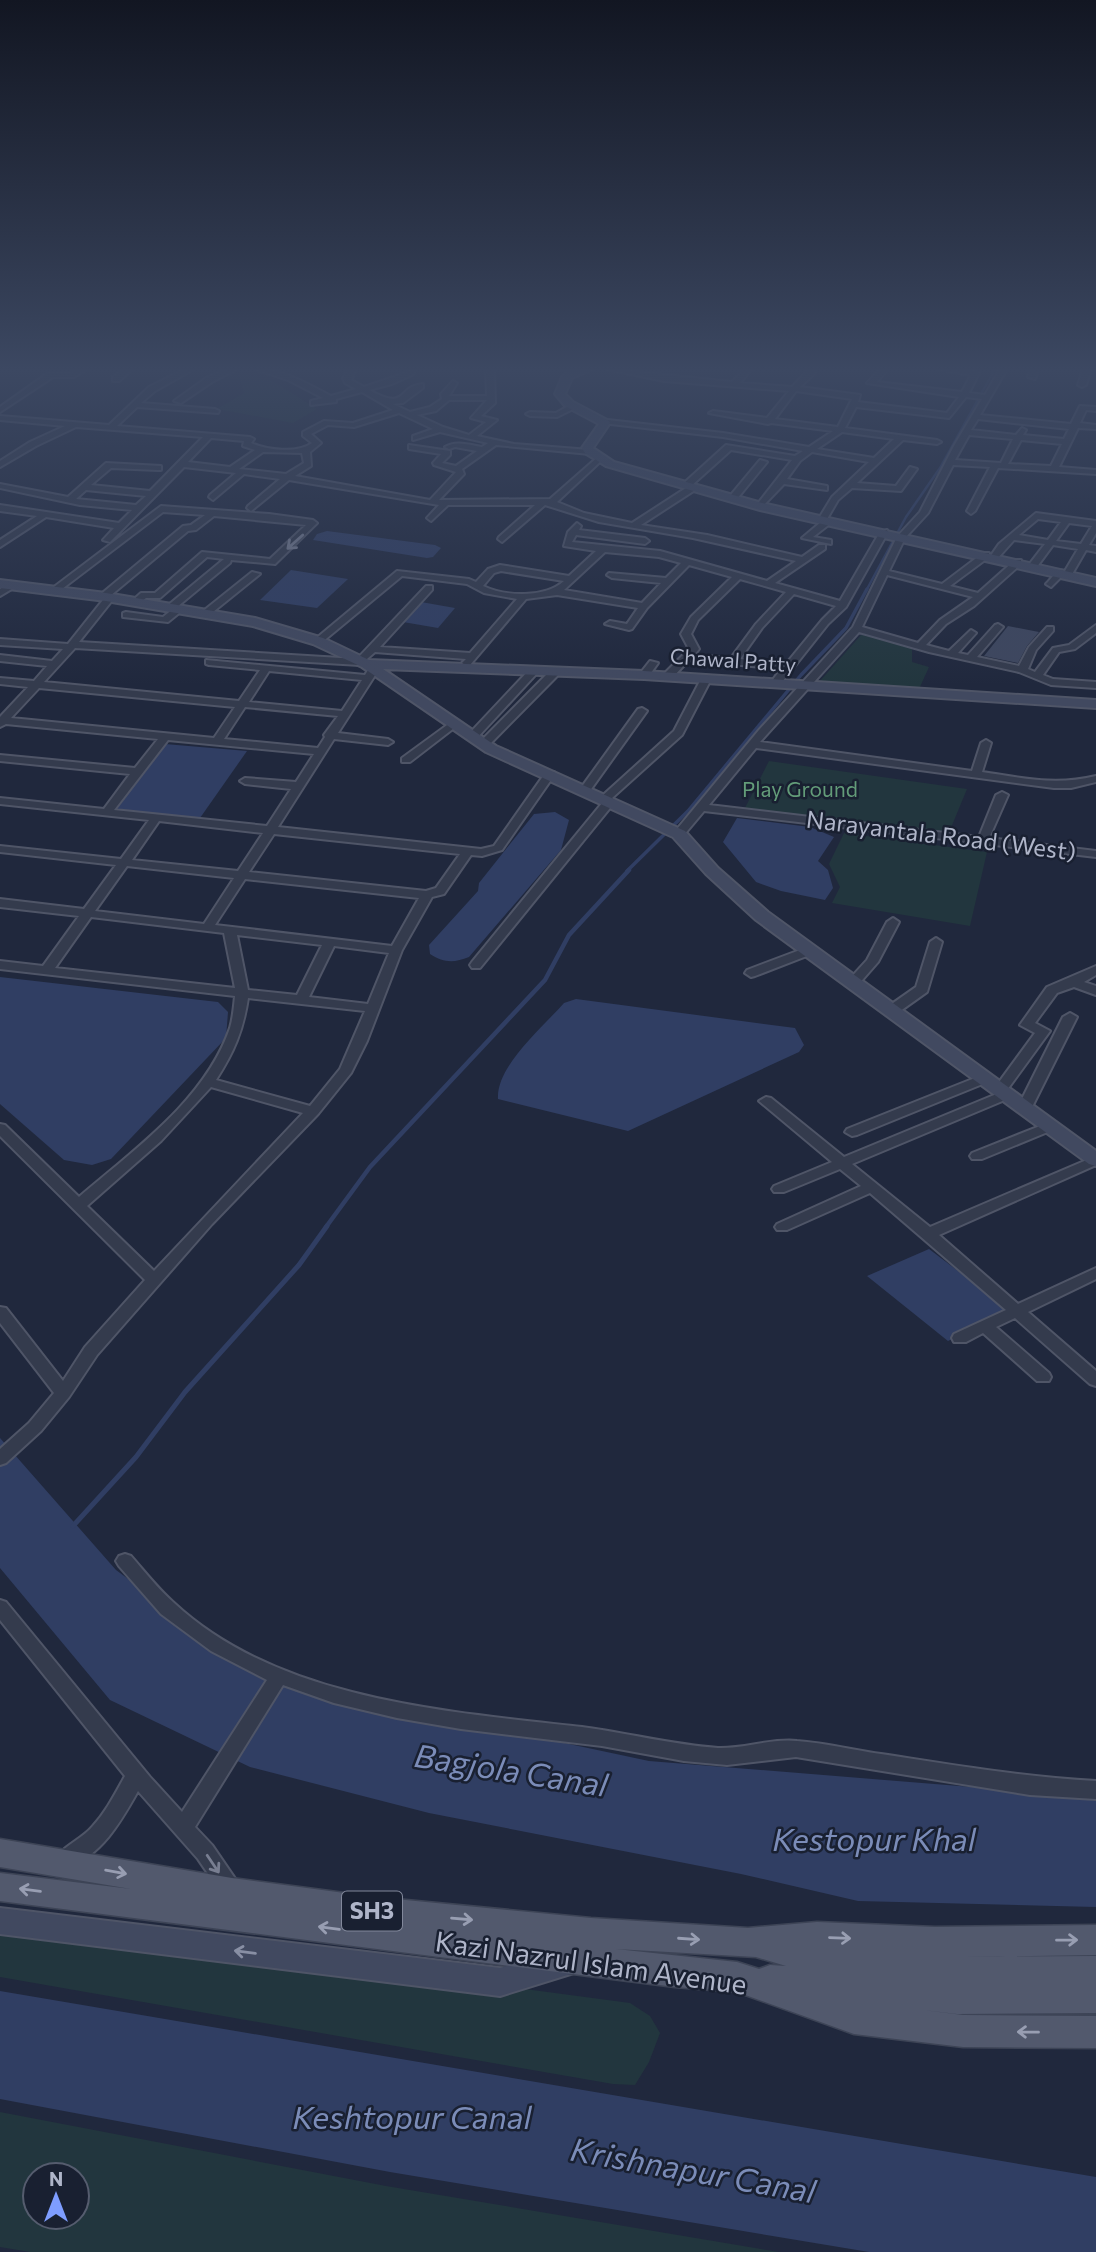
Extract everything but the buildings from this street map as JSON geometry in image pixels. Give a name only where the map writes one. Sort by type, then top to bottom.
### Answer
[{"type":"main road","name":"Kazi Nazrul Islam Avenue","points":[[0,1853],[61,1863],[233,1904],[578,1959],[737,1977],[854,2018],[963,2031],[1096,2032]]},
{"type":"main road","name":"Kazi Nazrul Islam Avenue","points":[[0,1887],[375,1912],[592,1933],[748,1943],[817,1937],[935,1942],[1096,1940]]},
{"type":"main road","points":[[748,1943],[819,1960],[957,1985],[1096,1971]]},
{"type":"main road","points":[[737,1977],[957,1985],[1096,1997]]},
{"type":"street","points":[[70,500],[99,474]]},
{"type":"street","points":[[98,548],[173,474]]},
{"type":"street","points":[[213,497],[239,474]]},
{"type":"street","points":[[266,474],[432,503],[547,502],[586,515],[635,525],[665,543],[686,563],[843,605]]},
{"type":"street","points":[[251,508],[292,474]]},
{"type":"street","points":[[432,503],[459,474]]},
{"type":"street","points":[[502,539],[576,474]]},
{"type":"street","points":[[645,474],[760,506],[1018,562],[1096,582]]},
{"type":"street","points":[[635,525],[689,487],[702,474]]},
{"type":"street","points":[[733,498],[753,474]]},
{"type":"street","points":[[760,506],[787,474]]},
{"type":"street","points":[[767,584],[825,545],[806,538],[825,520],[835,499],[862,474]]},
{"type":"street","points":[[851,485],[898,489],[909,474]]},
{"type":"street","points":[[679,834],[753,744],[857,628],[901,537],[924,513],[945,474]]},
{"type":"street","points":[[971,511],[994,474]]},
{"type":"street","points":[[1032,481],[1034,474]]},
{"type":"street","points":[[782,481],[824,488]]},
{"type":"street","points":[[374,494],[387,483]]},
{"type":"street","points":[[0,486],[70,500],[138,508]]},
{"type":"street","points":[[84,487],[152,494]]},
{"type":"street","points":[[431,518],[445,504]]},
{"type":"street","points":[[0,509],[120,526]]},
{"type":"street","points":[[55,590],[156,511],[269,517],[313,523],[272,562],[205,554],[158,596],[140,598]]},
{"type":"street","points":[[1,721],[71,646],[108,595],[186,528],[193,528],[211,514]]},
{"type":"street","points":[[0,544],[44,515]]},
{"type":"street","points":[[586,515],[566,544],[603,549],[665,543],[804,560]]},
{"type":"street","points":[[943,587],[990,556],[1036,516],[1096,525],[1091,548],[1051,584]]},
{"type":"street","points":[[1033,566],[1067,520]]},
{"type":"street","points":[[572,532],[645,541]]},
{"type":"street","points":[[777,685],[787,667],[843,605],[884,533]]},
{"type":"street","points":[[1012,537],[1091,548]]},
{"type":"street","points":[[557,593],[603,549]]},
{"type":"street","points":[[126,615],[165,620],[227,561]]},
{"type":"street","points":[[920,646],[943,622],[980,596],[1018,562]]},
{"type":"street","points":[[610,624],[629,627],[666,581],[686,563]]},
{"type":"street","points":[[478,586],[495,569],[569,579]]},
{"type":"street","points":[[884,572],[980,596]]},
{"type":"street","points":[[318,641],[400,573],[469,582],[487,591],[557,593],[644,606]]},
{"type":"street","points":[[205,614],[255,574]]},
{"type":"street","points":[[372,649],[467,662],[538,574]]},
{"type":"street","points":[[612,575],[666,581]]},
{"type":"street","points":[[667,677],[694,649],[686,634],[694,619],[737,577]]},
{"type":"street","points":[[0,593],[6,584],[140,598],[175,608],[255,622],[318,641],[367,668],[478,740],[679,834],[712,871],[762,916],[1096,1160],[928,1234]]},
{"type":"street","points":[[208,927],[345,714],[367,668],[372,649],[429,589]]},
{"type":"street","points":[[734,661],[759,626],[792,591]]},
{"type":"street","points":[[971,658],[998,627]]},
{"type":"street","points":[[857,628],[951,654],[1023,670],[1095,697]]},
{"type":"street","points":[[1037,677],[1056,650],[1072,648],[1096,628]]},
{"type":"street","points":[[1023,670],[1032,649],[1049,629]]},
{"type":"street","points":[[951,654],[971,633]]},
{"type":"street","points":[[0,642],[367,668]]},
{"type":"street","points":[[688,657],[787,667]]},
{"type":"street","points":[[0,659],[55,664]]},
{"type":"street","points":[[190,660],[266,668],[367,668]]},
{"type":"street","name":"Chawal Patty","points":[[367,668],[467,662],[556,671],[648,669],[667,677],[705,681],[1095,697]]},
{"type":"street","points":[[217,741],[266,668]]},
{"type":"street","points":[[478,740],[535,670]]},
{"type":"street","points":[[478,740],[556,671]]},
{"type":"street","points":[[0,681],[345,714]]},
{"type":"street","points":[[476,965],[607,800],[678,733],[705,681]]},
{"type":"street","points":[[584,790],[642,711]]},
{"type":"street","points":[[1,721],[319,751]]},
{"type":"street","points":[[406,760],[454,723]]},
{"type":"street","points":[[329,735],[388,742]]},
{"type":"street","points":[[106,813],[165,737]]},
{"type":"street","points":[[976,774],[986,743]]},
{"type":"street","points":[[753,744],[1062,785],[1096,779]]},
{"type":"street","points":[[0,758],[138,772]]},
{"type":"street","points":[[1,803],[272,829],[482,853],[498,848],[550,774]]},
{"type":"street","points":[[245,781],[298,786]]},
{"type":"street","points":[[982,842],[1002,795]]},
{"type":"street","name":"Narayantala Road (West)","points":[[702,807],[1096,854]]},
{"type":"street","points":[[46,971],[156,818]]},
{"type":"street","points":[[0,849],[428,895],[440,891],[468,851]]},
{"type":"street","points":[[4,1457],[35,1427],[63,1393],[91,1351],[313,1111],[346,1070],[396,950],[428,895]]},
{"type":"street","points":[[0,903],[396,950]]},
{"type":"street","points":[[852,983],[872,962],[893,922]]},
{"type":"street","points":[[79,1205],[179,1115],[215,1072],[233,1038],[242,995],[230,931]]},
{"type":"street","points":[[891,1011],[922,989],[936,942]]},
{"type":"street","points":[[301,1000],[329,943]]},
{"type":"street","points":[[751,973],[808,951]]},
{"type":"street","points":[[0,965],[372,1008]]},
{"type":"street","points":[[779,1189],[1004,1092],[1043,1031],[1027,1026],[1052,990],[1096,971]]},
{"type":"street","points":[[1074,982],[1096,991]]},
{"type":"street","points":[[1025,1107],[1070,1017]]},
{"type":"street","points":[[852,1132],[985,1079]]},
{"type":"street","points":[[207,1082],[313,1111]]},
{"type":"street","points":[[766,1101],[928,1234],[1096,1380]]},
{"type":"street","points":[[977,1156],[1050,1126]]},
{"type":"street","points":[[0,1128],[154,1280]]},
{"type":"street","points":[[782,1227],[870,1187]]},
{"type":"street","points":[[960,1338],[1096,1273]]},
{"type":"street","points":[[0,1312],[63,1393]]},
{"type":"street","points":[[985,1326],[1043,1377]]},
{"type":"street","points":[[125,1561],[146,1590],[179,1619],[227,1649],[279,1676],[338,1698],[391,1711],[604,1738],[717,1756],[737,1756],[774,1748],[796,1749],[1030,1786],[1096,1790]]},
{"type":"street","points":[[0,1607],[136,1775],[205,1852],[233,1904]]},
{"type":"street","points":[[183,1828],[279,1676]]},
{"type":"street","points":[[61,1863],[83,1852],[107,1827],[136,1775]]},
{"type":"street","points":[[0,1921],[500,1982],[578,1959]]},
{"type":"green space","points":[[863,633],[912,649],[912,662],[929,667],[919,689],[819,682]]},
{"type":"green space","name":"Play Ground","points":[[769,761],[967,789],[948,835],[745,808]]},
{"type":"green space","points":[[844,833],[987,852],[970,926],[832,903],[840,887],[829,864]]},
{"type":"green space","points":[[0,1919],[630,2003],[650,2016],[660,2033],[649,2062],[635,2085],[613,2084],[0,1977]]},
{"type":"green space","points":[[0,2112],[386,2186],[779,2252],[30,2252],[0,2247]]},
{"type":"water","points":[[327,531],[441,548],[433,557],[427,558],[313,540],[317,534]]},
{"type":"water","points":[[291,570],[348,579],[317,608],[260,600]]},
{"type":"water","points":[[421,602],[455,608],[438,628],[403,622]]},
{"type":"water","points":[[165,744],[247,751],[200,818],[117,809]]},
{"type":"water","points":[[555,812],[569,820],[561,850],[469,957],[449,961],[430,954],[429,945],[478,891],[479,883],[534,814]]},
{"type":"water","points":[[737,818],[810,827],[834,837],[818,861],[828,870],[833,888],[825,900],[781,891],[756,882],[723,842]]},
{"type":"water","points":[[0,977],[218,1002],[228,1012],[226,1038],[111,1159],[92,1165],[64,1160],[0,1104]]},
{"type":"water","points":[[576,999],[795,1028],[804,1045],[799,1052],[628,1131],[498,1099],[499,1086],[512,1060],[564,1003]]},
{"type":"water","points":[[929,1249],[1011,1311],[948,1341],[867,1276]]},
{"type":"water","name":"Kestopur Khal","points":[[0,1438],[116,1570],[263,1679],[649,1761],[1096,1797],[1096,1907],[858,1901],[741,1874],[429,1813],[250,1767],[110,1700],[0,1568]]},
{"type":"water","name":"Keshtopur Canal","points":[[0,1991],[1096,2177],[1096,2252],[869,2252],[390,2172],[0,2099]]},
{"type":"waterway","points":[[866,591],[906,517],[936,474]]},
{"type":"waterway","points":[[627,871],[688,811],[801,675],[846,628],[867,589]]},
{"type":"waterway","points":[[326,1227],[370,1167],[545,980],[569,935],[629,870]]},
{"type":"waterway","points":[[73,1526],[136,1457],[185,1392],[299,1265],[327,1226]]},
{"type":"water label","name":"Bagjola Canal","points":[[511,1771]]},
{"type":"water label","name":"Krishnapur Canal","points":[[693,2171]]}]
